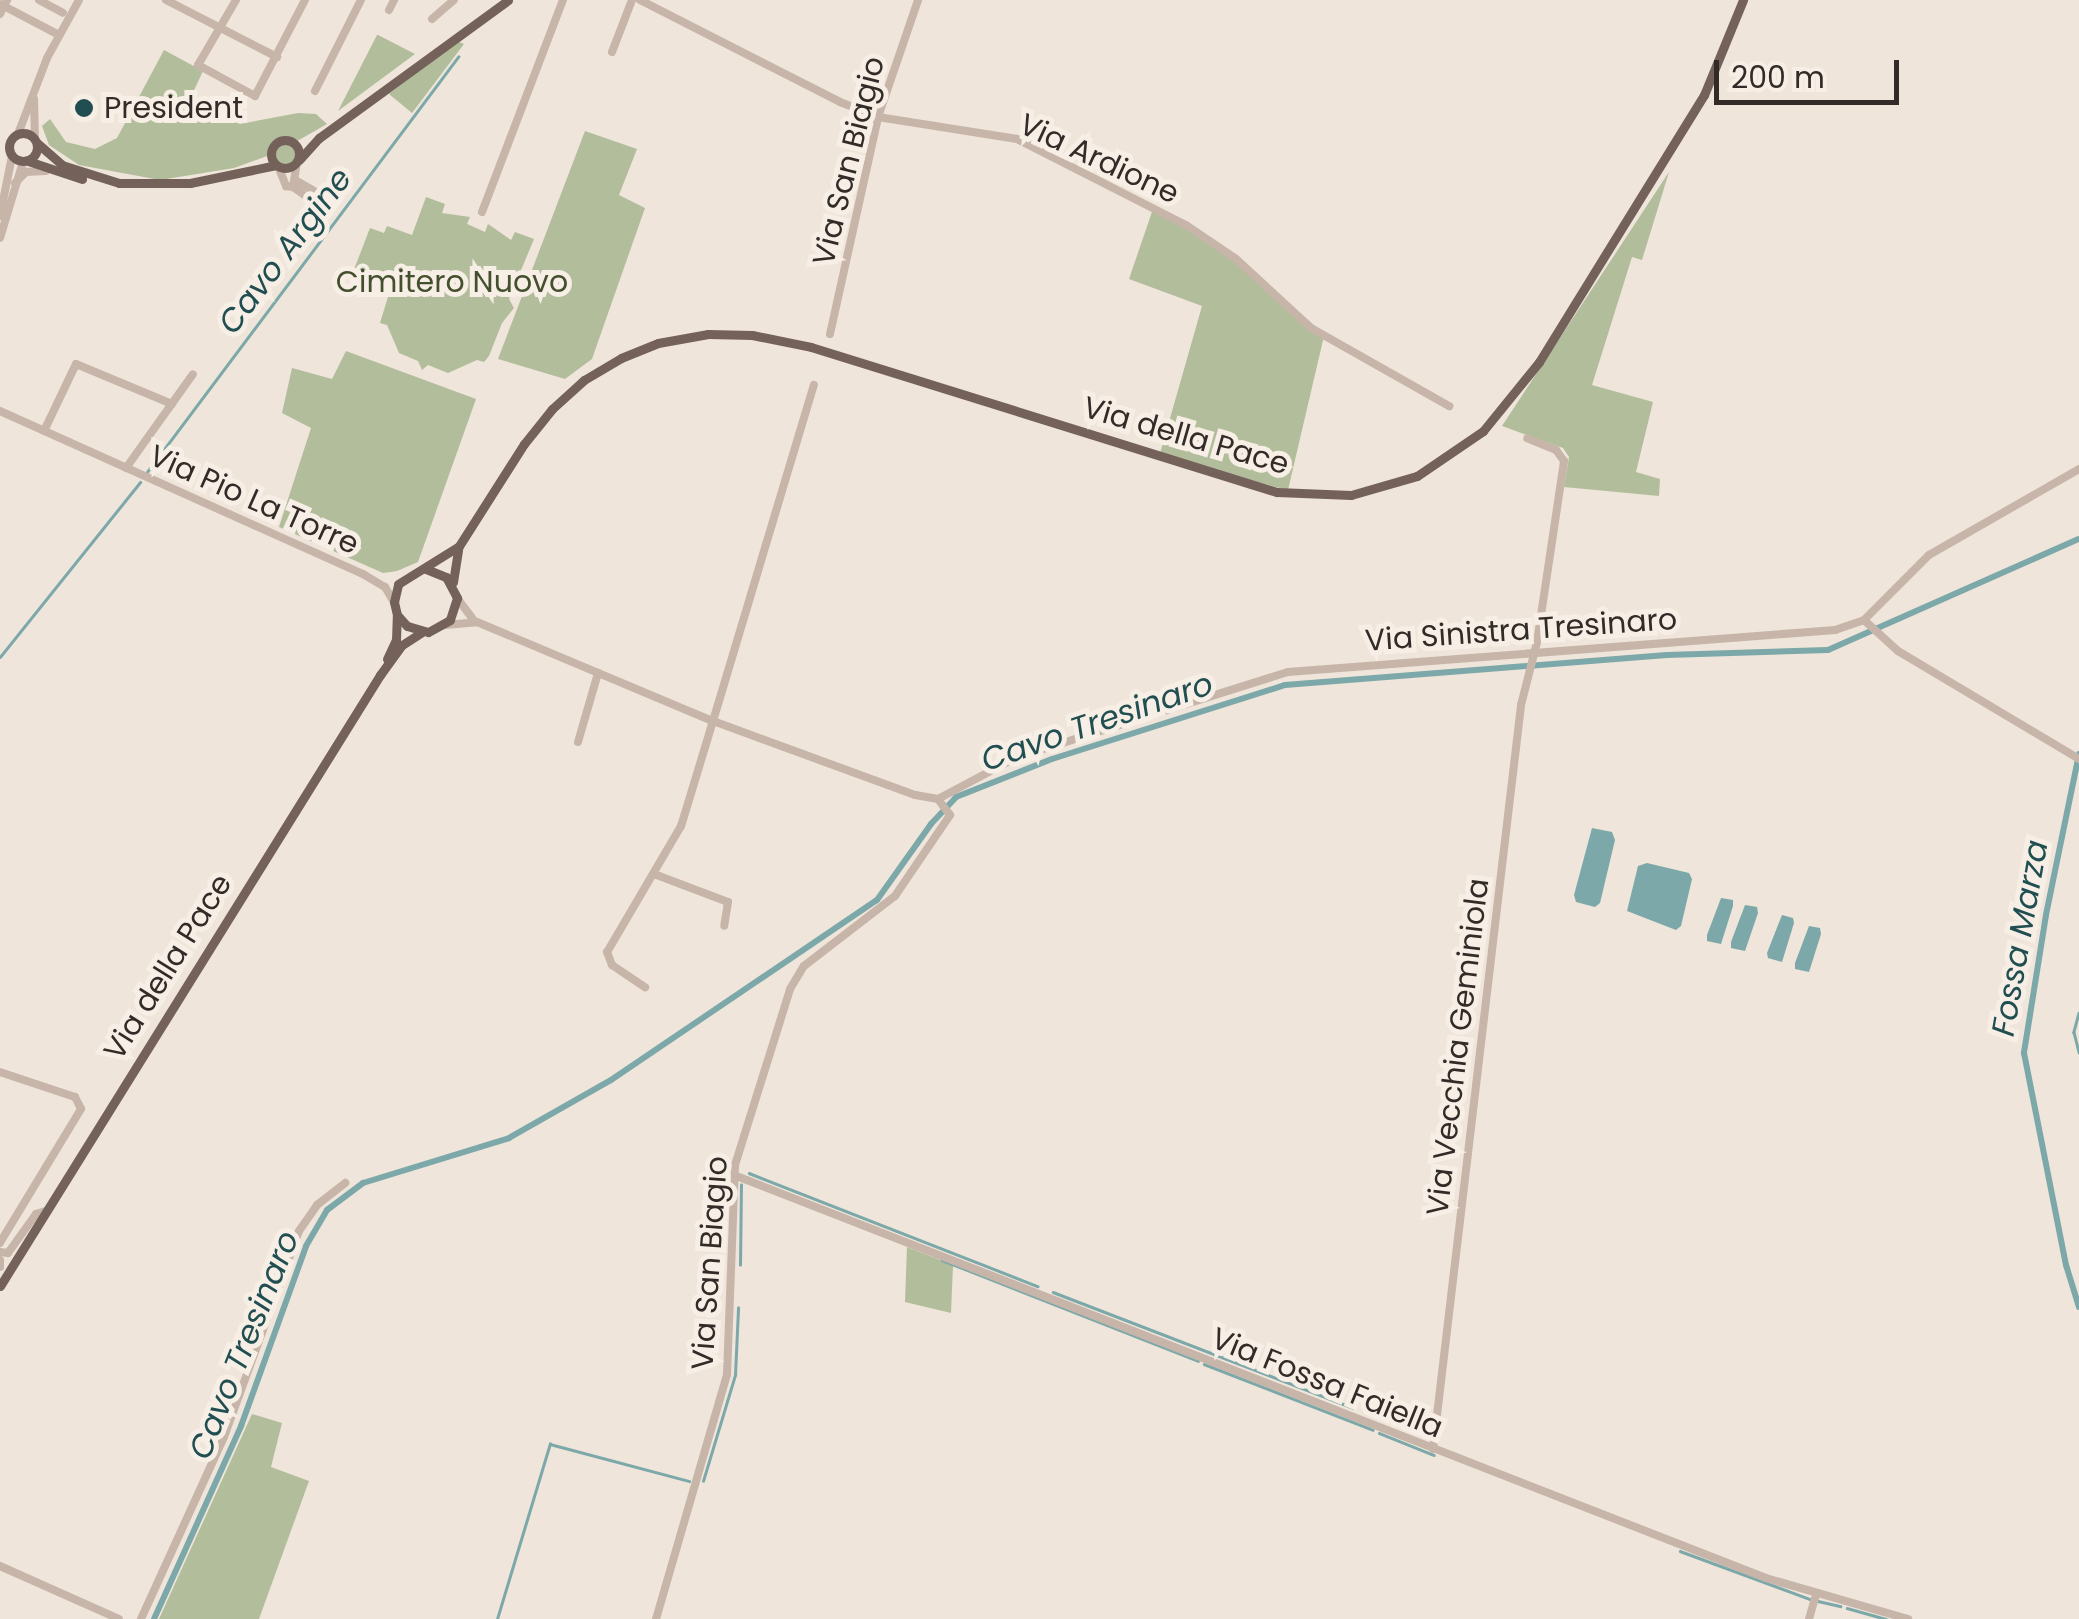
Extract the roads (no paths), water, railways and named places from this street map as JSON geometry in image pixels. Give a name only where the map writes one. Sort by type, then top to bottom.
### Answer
[{"type":"main road","points":[[15,136],[7,152],[69,176],[109,181],[179,184],[249,170],[290,168],[319,138],[504,0]]},
{"type":"main road","name":"Via della Pace","points":[[426,569],[459,546],[524,444],[576,387],[642,348],[708,334],[752,335],[811,347],[1278,492],[1351,494],[1417,476],[1483,430],[1539,362],[1704,95],[1743,0]]},
{"type":"main road","points":[[0,139],[15,136],[36,140],[62,166],[109,181]]},
{"type":"main road","points":[[249,170],[282,140],[319,138]]},
{"type":"main road","points":[[26,161],[37,152],[36,140]]},
{"type":"main road","points":[[292,142],[299,148],[298,161]]},
{"type":"main road","points":[[272,149],[277,166]]},
{"type":"main road","name":"Via della Pace","points":[[453,586],[459,546]]},
{"type":"main road","points":[[426,569],[442,574],[457,598],[454,613],[445,625],[422,632],[407,626],[397,614],[394,602],[402,580],[426,569]]},
{"type":"main road","name":"Via della Pace","points":[[380,675],[396,640],[397,614]]},
{"type":"main road","name":"Via della Pace","points":[[0,1286],[380,675],[402,645],[422,632]]},
{"type":"street","points":[[39,0],[63,13]]},
{"type":"street","points":[[15,136],[59,35],[79,0]]},
{"type":"street","points":[[166,0],[277,57]]},
{"type":"street","points":[[236,0],[198,65],[255,96],[305,0]]},
{"type":"street","points":[[316,91],[361,0]]},
{"type":"street","points":[[388,10],[394,0]]},
{"type":"street","points":[[432,19],[454,0]]},
{"type":"street","points":[[612,52],[636,0]]},
{"type":"street","name":"Via Ardione","points":[[636,0],[840,102],[878,116],[1017,139],[1186,225],[1234,258],[1312,328],[1449,406]]},
{"type":"street","name":"Via San Biagio","points":[[830,334],[878,116],[918,0]]},
{"type":"street","points":[[482,212],[562,4],[573,12]]},
{"type":"street","points":[[3,6],[59,35]]},
{"type":"street","points":[[34,95],[36,140]]},
{"type":"street","points":[[0,238],[9,186],[7,152]]},
{"type":"street","points":[[0,216],[9,186],[26,161]]},
{"type":"street","points":[[277,166],[286,186],[295,184],[298,161]]},
{"type":"street","points":[[0,167],[9,186]]},
{"type":"street","points":[[9,186],[34,170],[69,176]]},
{"type":"street","points":[[44,431],[76,364],[172,404]]},
{"type":"street","name":"Via Pio La Torre","points":[[126,468],[193,374]]},
{"type":"street","points":[[644,987],[612,965],[607,952],[682,826],[814,385]]},
{"type":"street","name":"Via Pio La Torre","points":[[0,411],[363,574],[385,587],[394,602]]},
{"type":"street","points":[[1527,438],[1556,450],[1564,461],[1533,654]]},
{"type":"street","points":[[2076,758],[1870,627],[1929,555],[2079,470]]},
{"type":"street","name":"Via Pio La Torre","points":[[363,574],[402,580]]},
{"type":"street","points":[[457,598],[477,622],[712,721],[943,804]]},
{"type":"street","points":[[445,625],[477,622]]},
{"type":"street","name":"Via Sinistra Tresinaro","points":[[943,804],[1015,758],[1270,676],[1335,666],[1870,627]]},
{"type":"street","name":"Via Vecchia Geminiola","points":[[1433,1449],[1533,654]]},
{"type":"street","points":[[578,742],[598,673]]},
{"type":"street","name":"Via San Biagio","points":[[656,1619],[729,1367],[734,1175],[794,978],[894,896],[949,818],[943,804]]},
{"type":"street","points":[[654,874],[728,902],[724,926]]},
{"type":"street","points":[[0,1072],[75,1097],[81,1110],[0,1243]]},
{"type":"street","name":"Via Fossa Faiella","points":[[734,1175],[1433,1449],[1816,1594],[1908,1619]]},
{"type":"street","points":[[141,1619],[224,1437],[299,1231],[317,1205],[345,1182]]},
{"type":"street","points":[[0,1267],[0,1256],[8,1253],[36,1214],[46,1212]]},
{"type":"street","points":[[0,1566],[120,1619]]},
{"type":"street","points":[[1809,1619],[1816,1594]]},
{"type":"water","points":[[1592,828],[1612,832],[1615,840],[1600,903],[1595,907],[1576,902],[1574,895]]},
{"type":"water","points":[[1647,863],[1689,873],[1692,879],[1681,926],[1676,930],[1627,911],[1638,866]]},
{"type":"water","points":[[1721,898],[1733,900],[1733,906],[1721,944],[1707,941],[1707,935]]},
{"type":"water","points":[[1745,905],[1757,907],[1758,913],[1745,951],[1731,948],[1731,942]]},
{"type":"water","points":[[1782,915],[1793,918],[1794,923],[1782,962],[1768,958],[1767,953]]},
{"type":"water","points":[[1809,926],[1820,928],[1821,934],[1809,972],[1795,969],[1795,963]]},
{"type":"waterway","name":"Cavo Argine","points":[[147,472],[458,57]]},
{"type":"waterway","points":[[0,657],[140,482]]},
{"type":"waterway","name":"Cavo Tresinaro","points":[[154,1619],[241,1426],[306,1246],[327,1210],[363,1183],[509,1138],[611,1080],[877,900],[931,824],[956,797],[1052,759],[1285,685],[1667,655],[1828,650],[2079,539]]},
{"type":"waterway","name":"Fossa Marza","points":[[2079,754],[2046,915],[2024,1053],[2066,1265],[2079,1307]]},
{"type":"waterway","points":[[2079,1013],[2074,1032],[2079,1052]]},
{"type":"waterway","points":[[749,1173],[1038,1286]]},
{"type":"waterway","points":[[740,1265],[741,1185]]},
{"type":"waterway","points":[[942,1260],[1198,1361]]},
{"type":"waterway","points":[[1053,1292],[1353,1408]]},
{"type":"waterway","points":[[703,1481],[735,1375],[738,1308]]},
{"type":"waterway","points":[[1204,1364],[1373,1430]]},
{"type":"waterway","points":[[1379,1433],[1434,1455]]},
{"type":"waterway","points":[[497,1619],[550,1444],[689,1481]]},
{"type":"waterway","points":[[1680,1551],[1810,1599]]},
{"type":"waterway","points":[[1818,1601],[1840,1606]]},
{"type":"waterway","points":[[1847,1608],[1886,1619]]},
{"type":"place","name":"President","points":[[84,108]]},
{"type":"park label","name":"Cimitero Nuovo","points":[[452,282]]}]
